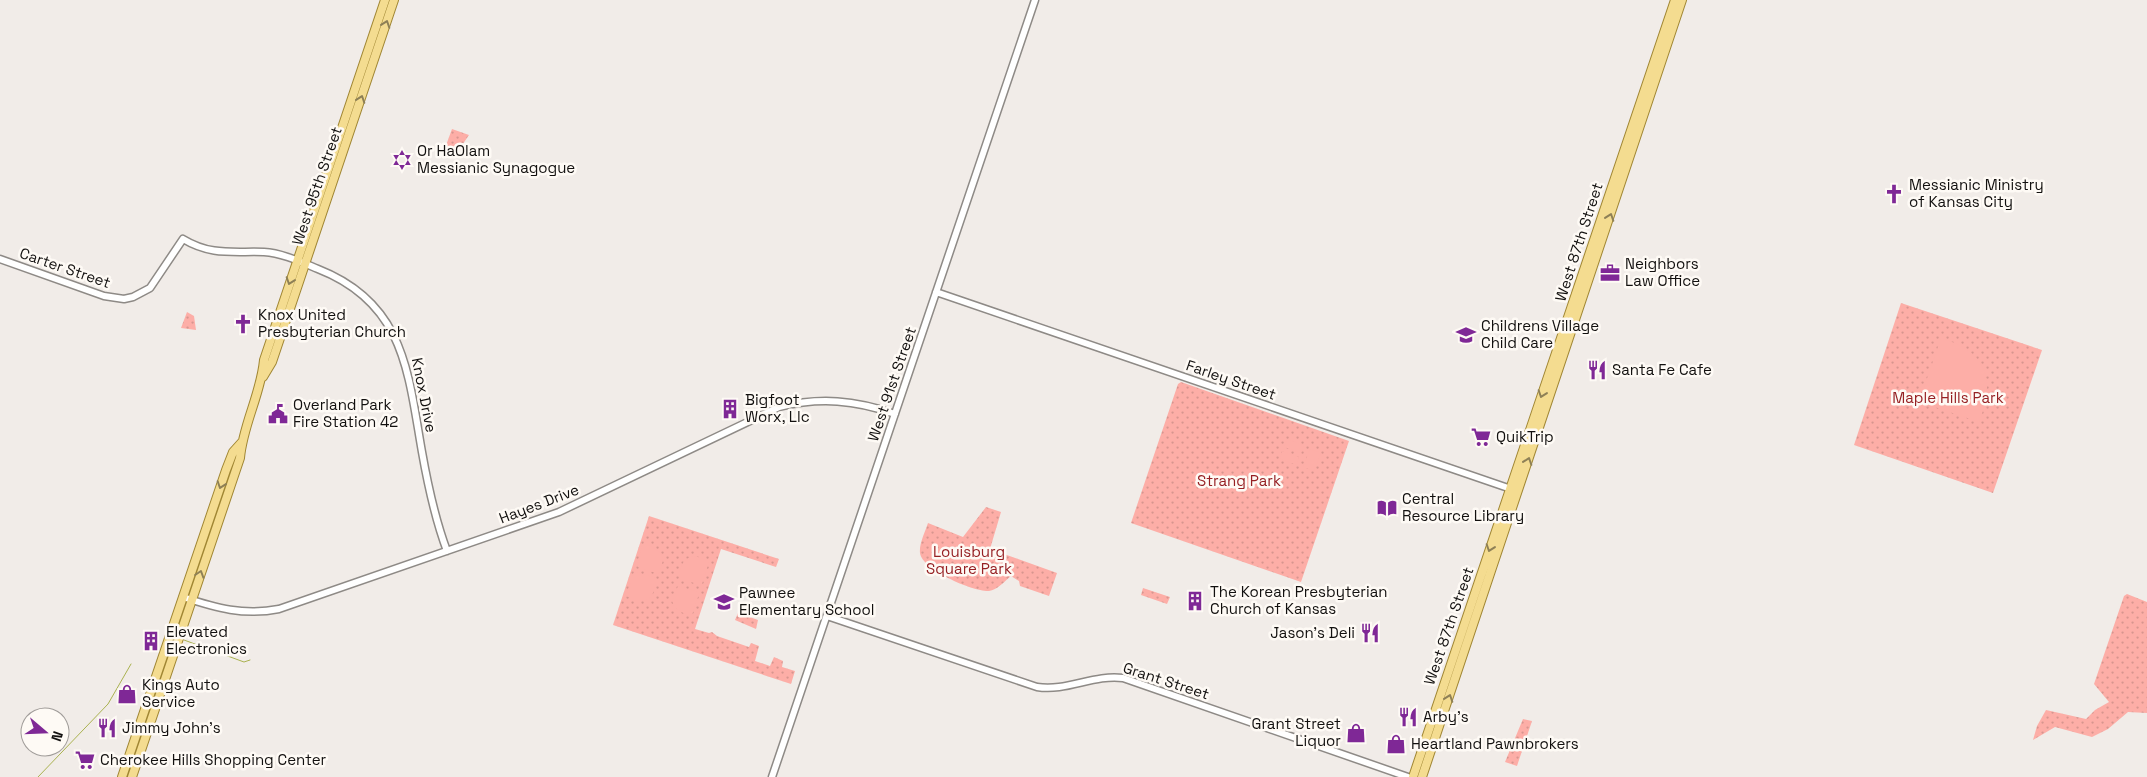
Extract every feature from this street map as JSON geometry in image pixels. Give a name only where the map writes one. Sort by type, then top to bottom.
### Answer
[{"type":"main road","name":"West 95th Street","points":[[132,777],[240,458],[242,442],[262,378],[264,360],[297,261],[390,0]]},
{"type":"main road","name":"West 95th Street","points":[[262,378],[272,362],[390,0]]},
{"type":"main road","name":"West 87th Street","points":[[1422,777],[1514,490],[1676,0]]},
{"type":"main road","name":"West 87th Street","points":[[1413,777],[1514,490],[1682,0]]},
{"type":"main road","name":"West 95th Street","points":[[122,777],[226,470],[233,452],[242,442]]},
{"type":"street","name":"West 91st Street","points":[[772,777],[1035,0]]},
{"type":"street","name":"Knox Drive","points":[[183,239],[196,246],[216,252],[264,252],[297,261],[332,275],[353,288],[377,310],[396,338],[409,372],[429,490],[446,551]]},
{"type":"street","name":"Carter Street","points":[[0,259],[104,296],[124,299],[133,297],[150,288],[183,239]]},
{"type":"street","name":"Farley Street","points":[[936,292],[1514,490]]},
{"type":"street","name":"Hayes Drive","points":[[183,597],[213,607],[238,612],[279,609],[567,508],[779,407],[812,401],[839,400],[875,407],[895,414]]},
{"type":"street","name":"Grant Street","points":[[827,616],[1037,687],[1053,688],[1102,678],[1123,678],[1408,777]]},
{"type":"green space","points":[[452,129],[469,135],[456,154],[445,148]]},
{"type":"green space","name":"Maple Hills Park","points":[[1901,303],[2042,350],[1993,493],[1854,445]]},
{"type":"green space","points":[[187,312],[194,316],[196,330],[181,328]]},
{"type":"green space","points":[[1941,338],[1969,351],[1978,359],[1984,369],[1987,380],[1987,393],[1979,422],[1923,403],[1921,396]]},
{"type":"green space","name":"Strang Park","points":[[1181,382],[1349,441],[1301,582],[1131,523],[1178,384]]},
{"type":"green space","points":[[1287,439],[1304,445],[1301,453],[1284,447]]},
{"type":"green space","points":[[1310,449],[1321,453],[1314,471],[1303,467]]},
{"type":"green space","points":[[1282,451],[1299,457],[1297,465],[1280,459]]},
{"type":"green space","name":"Louisburg Square Park","points":[[986,507],[1001,512],[990,549],[1057,573],[1049,596],[1020,586],[1019,581],[1011,576],[1001,585],[989,591],[972,588],[939,573],[923,560],[920,546],[928,523],[963,537]]},
{"type":"green space","points":[[649,516],[779,559],[776,567],[721,549],[695,629],[709,633],[712,632],[717,636],[749,647],[751,643],[759,646],[755,661],[770,666],[774,657],[783,661],[782,667],[795,671],[791,684],[613,625]]},
{"type":"green space","points":[[642,545],[649,545],[661,553],[663,560],[659,574],[638,567]]},
{"type":"green space","points":[[696,556],[709,562],[700,585],[679,578],[680,570],[685,560]]},
{"type":"green space","points":[[636,572],[656,578],[653,593],[649,599],[641,601],[626,596],[633,574]]},
{"type":"green space","points":[[678,586],[698,592],[699,594],[692,615],[679,611],[672,601]]},
{"type":"green space","points":[[1143,588],[1170,597],[1167,604],[1141,595]]},
{"type":"green space","points":[[2127,594],[2147,602],[2147,713],[2128,712],[2108,729],[2092,737],[2055,727],[2033,740],[2037,726],[2046,710],[2086,719],[2095,710],[2109,702],[2094,684],[2124,596]]},
{"type":"green space","points":[[738,613],[758,620],[756,629],[735,620]]},
{"type":"green space","points":[[1523,719],[1532,721],[1517,766],[1505,762]]},
{"type":"waterway","points":[[184,640],[244,662],[250,660]]},
{"type":"waterway","points":[[38,777],[108,704],[131,664]]},
{"type":"place","name":"Or HaOlam Messianic Synagogue","points":[[402,160]]},
{"type":"place","name":"Messianic Ministry of Kansas City","points":[[1894,194]]},
{"type":"place","name":"Neighbors Law Office","points":[[1610,273]]},
{"type":"place","name":"Knox United Presbyterian Church","points":[[243,324]]},
{"type":"place","name":"Childrens Village Child Care","points":[[1466,335]]},
{"type":"place","name":"Santa Fe Cafe","points":[[1597,370]]},
{"type":"place","name":"Bigfoot Worx, Llc","points":[[730,409]]},
{"type":"place","name":"Overland Park Fire Station 42","points":[[278,414]]},
{"type":"place","name":"QuikTrip","points":[[1481,437]]},
{"type":"place","name":"Central Resource Library","points":[[1387,508]]},
{"type":"place","name":"The Korean Presbyterian Church of Kansas","points":[[1195,601]]},
{"type":"place","name":"Pawnee Elementary School","points":[[724,602]]},
{"type":"place","name":"Jason's Deli","points":[[1370,633]]},
{"type":"place","name":"Elevated Electronics","points":[[151,641]]},
{"type":"place","name":"Kings Auto Service","points":[[127,694]]},
{"type":"place","name":"Arby's","points":[[1408,717]]},
{"type":"place","name":"Jimmy John's","points":[[107,728]]},
{"type":"place","name":"Grant Street Liquor","points":[[1356,733]]},
{"type":"place","name":"Heartland Pawnbrokers","points":[[1396,744]]},
{"type":"place","name":"Cherokee Hills Shopping Center","points":[[85,760]]}]
